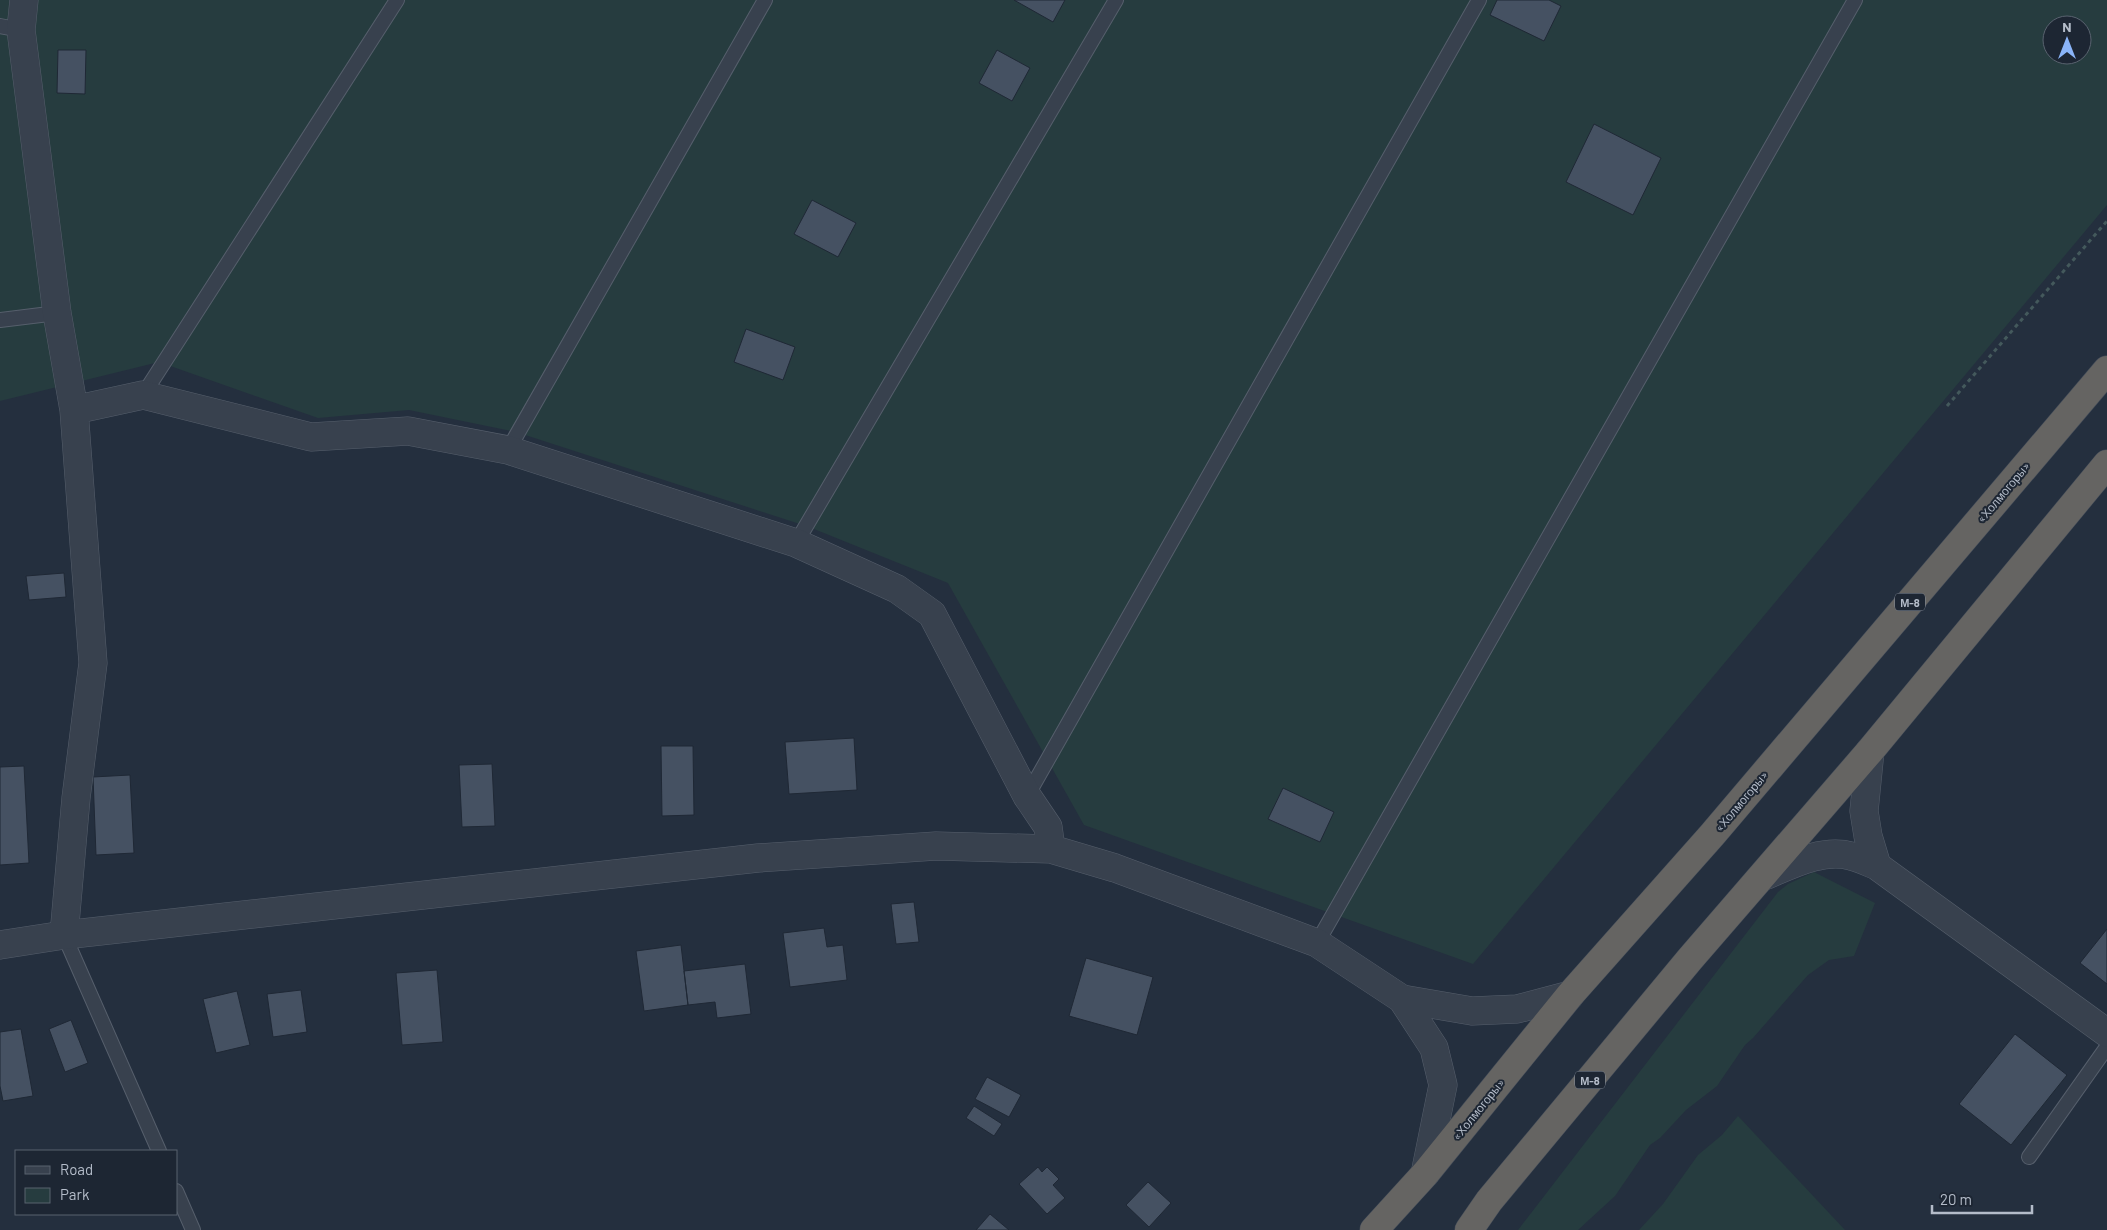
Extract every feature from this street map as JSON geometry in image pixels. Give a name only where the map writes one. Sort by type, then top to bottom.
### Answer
[{"type":"highway","name":"«Холмогоры»","points":[[1374,1230],[1425,1174],[1570,995],[1712,834],[2107,370]]},
{"type":"highway","name":"М-8","points":[[1469,1230],[1489,1201],[1684,967],[1870,751],[2107,464]]},
{"type":"street","points":[[24,0],[11,28],[74,410],[93,663],[76,798],[64,935]]},
{"type":"street","points":[[74,410],[144,395],[311,437],[408,431],[508,450],[796,543],[897,589],[932,614],[1028,796],[1048,827],[1051,850]]},
{"type":"street","points":[[1870,751],[1864,811],[1868,836],[1877,866]]},
{"type":"street","points":[[0,945],[64,935],[758,858],[936,846],[1051,850],[1115,868],[1317,943],[1402,999],[1472,1012],[1517,1009],[1570,995]]},
{"type":"street","points":[[1762,877],[1804,860],[1832,854],[1851,856],[1877,866],[2107,1034]]},
{"type":"street","points":[[1402,999],[1434,1048],[1443,1085],[1425,1174]]},
{"type":"lane","points":[[144,395],[397,0]]},
{"type":"lane","points":[[508,450],[766,0]]},
{"type":"lane","points":[[796,543],[1116,0]]},
{"type":"lane","points":[[1028,796],[1479,0]]},
{"type":"lane","points":[[1317,943],[1855,0]]},
{"type":"lane","points":[[0,320],[57,313]]},
{"type":"lane","points":[[64,935],[159,1150]]},
{"type":"lane","points":[[2029,1157],[2107,1047]]},
{"type":"lane","points":[[178,1196],[193,1230]]},
{"type":"path","points":[[1947,406],[2107,221]]},
{"type":"green space","points":[[0,0],[2107,0],[2107,205],[1473,964],[1084,825],[948,583],[809,527],[516,432],[409,410],[318,418],[159,362],[0,401]]},
{"type":"green space","points":[[1814,872],[1875,903],[1854,956],[1829,960],[1808,975],[1745,1045],[1717,1086],[1686,1110],[1660,1138],[1650,1145],[1615,1196],[1578,1230],[1518,1230],[1778,892],[1788,884]]},
{"type":"green space","points":[[1738,1116],[1845,1230],[1639,1230],[1663,1204],[1698,1155],[1722,1135]]},
{"type":"building","points":[[1014,0],[1065,0],[1053,22]]},
{"type":"building","points":[[1497,0],[1549,0],[1561,6],[1544,41],[1490,15]]},
{"type":"building","points":[[58,50],[86,50],[85,94],[57,93]]},
{"type":"building","points":[[997,50],[1030,68],[1012,101],[979,83]]},
{"type":"building","points":[[1594,124],[1661,158],[1633,215],[1566,182]]},
{"type":"building","points":[[812,200],[856,223],[838,257],[794,234]]},
{"type":"building","points":[[746,329],[795,347],[783,380],[734,362]]},
{"type":"building","points":[[64,573],[66,597],[29,600],[26,576]]},
{"type":"building","points":[[854,738],[857,790],[789,794],[785,742]]},
{"type":"building","points":[[661,746],[693,746],[694,815],[662,816]]},
{"type":"building","points":[[492,764],[495,826],[462,827],[459,765]]},
{"type":"building","points":[[24,766],[29,863],[0,865],[0,767]]},
{"type":"building","points":[[130,775],[134,853],[96,855],[93,777]]},
{"type":"building","points":[[1283,788],[1334,812],[1320,842],[1268,819]]},
{"type":"building","points":[[914,902],[919,942],[896,944],[891,904]]},
{"type":"building","points":[[824,928],[827,947],[843,945],[847,980],[790,987],[783,933]]},
{"type":"building","points":[[2107,929],[2107,984],[2080,963]]},
{"type":"building","points":[[681,945],[688,1005],[644,1011],[636,951]]},
{"type":"building","points":[[1086,958],[1153,977],[1137,1035],[1069,1016]]},
{"type":"building","points":[[745,964],[751,1014],[717,1018],[715,1002],[688,1005],[684,971]]},
{"type":"building","points":[[437,970],[443,1042],[402,1045],[396,973]]},
{"type":"building","points":[[301,990],[307,1032],[273,1037],[267,994]]},
{"type":"building","points":[[237,991],[250,1045],[216,1053],[203,999]]},
{"type":"building","points":[[71,1020],[88,1063],[65,1072],[49,1029]]},
{"type":"building","points":[[21,1029],[33,1096],[3,1101],[0,1086],[0,1032]]},
{"type":"building","points":[[2015,1034],[2067,1075],[2011,1145],[1959,1104]]},
{"type":"building","points":[[987,1077],[1021,1095],[1009,1117],[975,1099]]},
{"type":"building","points":[[974,1106],[1002,1124],[994,1136],[966,1118]]},
{"type":"building","points":[[1038,1167],[1042,1172],[1047,1167],[1059,1179],[1053,1185],[1065,1198],[1047,1214],[1019,1184]]},
{"type":"building","points":[[1148,1182],[1171,1203],[1149,1227],[1126,1205]]},
{"type":"building","points":[[990,1214],[1009,1230],[976,1230]]}]
